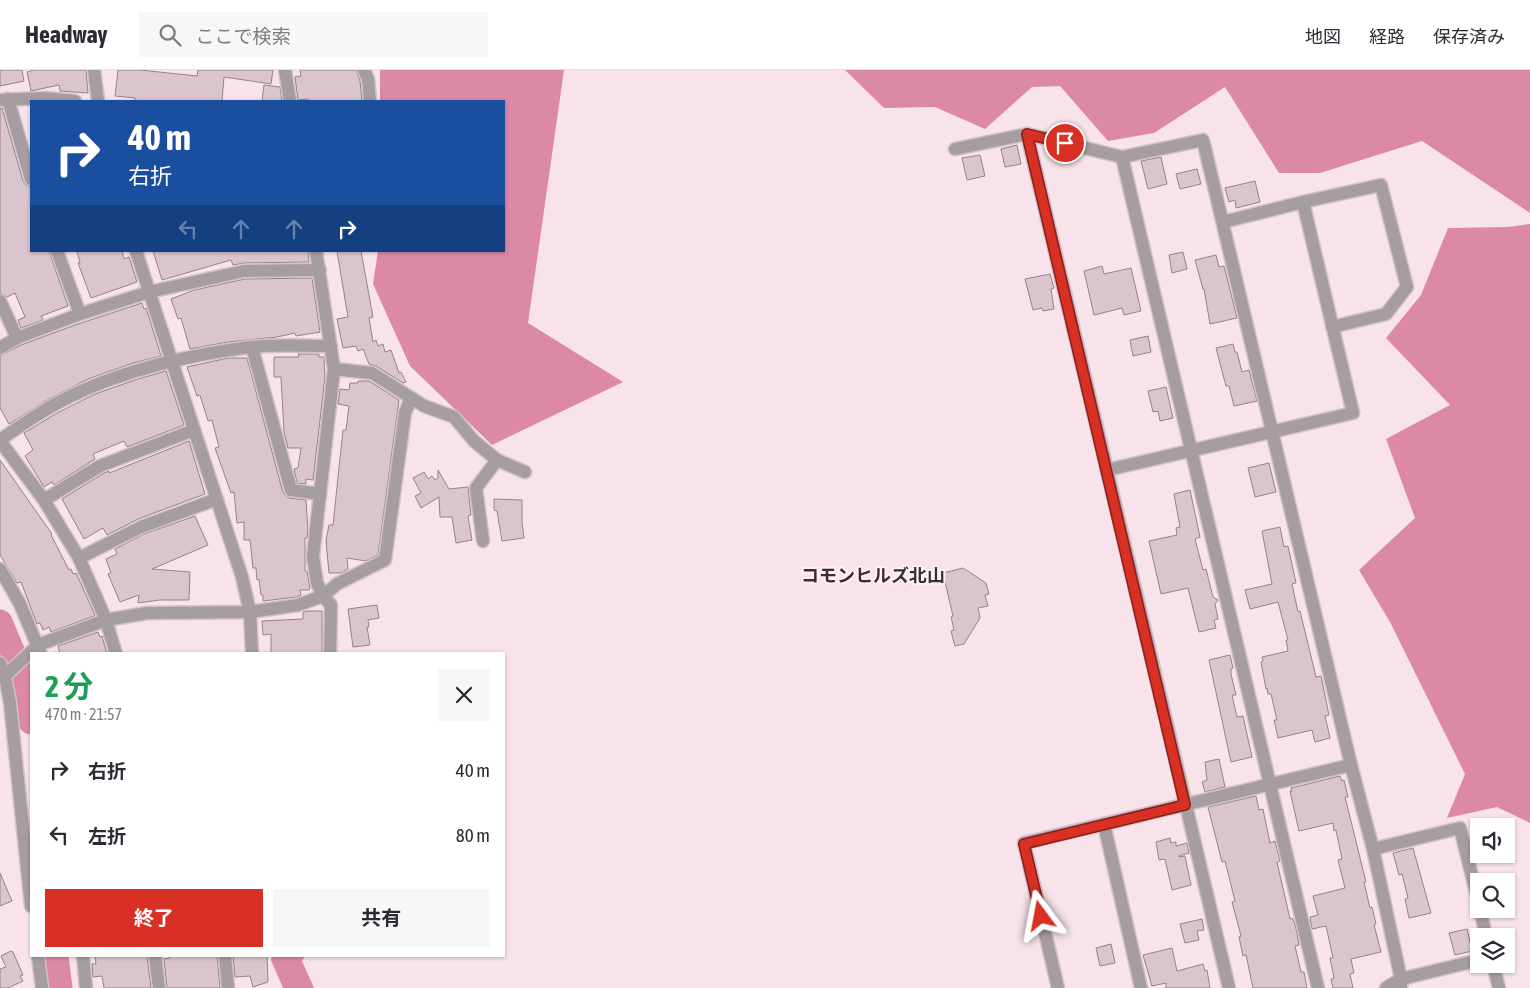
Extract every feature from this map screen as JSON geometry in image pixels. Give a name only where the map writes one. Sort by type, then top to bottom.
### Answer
[{"type":"street","points":[[94,70],[98,100]]},
{"type":"street","points":[[285,70],[290,100]]},
{"type":"street","points":[[364,70],[368,79],[370,100]]},
{"type":"street","points":[[30,177],[4,100],[45,98],[65,100]]},
{"type":"street","points":[[1027,134],[1229,988]]},
{"type":"street","points":[[955,149],[1027,134],[1122,157],[1203,140],[1351,764],[1373,848],[1401,983]]},
{"type":"street","points":[[1122,157],[1318,988]]},
{"type":"street","points":[[1222,222],[1381,185],[1407,287],[1386,314],[1332,326]]},
{"type":"street","points":[[1107,470],[1353,414],[1303,202]]},
{"type":"street","points":[[57,252],[80,314]]},
{"type":"street","points":[[136,252],[242,577],[250,612],[252,652]]},
{"type":"street","points":[[316,252],[334,368],[313,556],[317,583],[323,596],[331,605],[330,652]]},
{"type":"street","points":[[0,348],[17,338],[80,314],[149,292],[244,271],[320,270]]},
{"type":"street","points":[[0,301],[17,338]]},
{"type":"street","points":[[115,652],[106,620],[79,558],[44,500],[0,441],[34,416],[72,395],[125,374],[172,361],[252,347],[331,346]]},
{"type":"street","points":[[252,347],[292,490],[320,494]]},
{"type":"street","points":[[334,368],[372,373],[424,406],[454,417],[474,441],[498,460],[525,472]]},
{"type":"street","points":[[0,569],[20,604],[36,650],[106,620],[147,613],[250,612],[298,605],[323,596],[337,584],[386,560],[405,413],[411,398]]},
{"type":"street","points":[[44,500],[100,466],[194,430]]},
{"type":"street","points":[[483,541],[476,488],[498,460]]},
{"type":"street","points":[[79,558],[141,527],[217,499]]},
{"type":"street","points":[[30,654],[4,671],[12,722],[30,896]]},
{"type":"street","points":[[1058,988],[1024,844],[1351,764]]},
{"type":"street","points":[[1104,824],[1142,988]]},
{"type":"street","points":[[1373,848],[1460,828],[1471,873]]},
{"type":"street","points":[[38,957],[42,988]]},
{"type":"street","points":[[83,957],[86,988]]},
{"type":"street","points":[[156,957],[159,988]]},
{"type":"street","points":[[225,957],[228,988]]},
{"type":"street","points":[[1386,988],[1470,963]]},
{"type":"street","points":[[1495,973],[1499,988]]},
{"type":"shaded area","points":[[380,70],[564,70],[528,323],[623,382],[492,445],[410,366],[373,284],[378,252],[505,252],[505,100],[380,100]]},
{"type":"shaded area","points":[[845,70],[1530,70],[1530,213],[1422,141],[1320,173],[1279,173],[1225,87],[1154,133],[1108,141],[1060,86],[1032,87],[985,129],[935,107],[884,108]]},
{"type":"shaded area","points":[[1530,224],[1530,823],[1497,807],[1447,818],[1465,774],[1390,622],[1359,570],[1415,518],[1386,439],[1450,405],[1386,338],[1421,295],[1448,228],[1508,227]]},
{"type":"shaded area","points":[[272,957],[304,957],[302,961],[314,988],[283,988],[271,960]]},
{"type":"building","points":[[0,70],[22,70],[24,81],[0,86]]},
{"type":"building","points":[[34,70],[86,70],[88,93],[60,91],[59,85],[31,91],[27,72]]},
{"type":"building","points":[[118,70],[140,70],[197,76],[198,70],[273,70],[271,84],[224,77],[222,100],[135,100],[135,98],[115,96]]},
{"type":"building","points":[[300,70],[356,70],[360,81],[362,100],[298,100],[295,77],[301,76]]},
{"type":"building","points":[[264,85],[280,87],[282,100],[262,100]]},
{"type":"building","points":[[0,108],[2,108],[23,181],[30,187],[30,252],[49,252],[68,306],[41,316],[43,320],[21,328],[18,320],[25,317],[15,293],[7,297],[0,293]]},
{"type":"building","points":[[1017,145],[1021,164],[1005,167],[1001,149]]},
{"type":"building","points":[[980,155],[985,176],[967,180],[962,158]]},
{"type":"building","points":[[1161,157],[1167,184],[1148,189],[1141,161]]},
{"type":"building","points":[[1197,169],[1201,184],[1180,189],[1176,174]]},
{"type":"building","points":[[1255,181],[1260,202],[1236,208],[1235,200],[1229,202],[1225,188]]},
{"type":"building","points":[[77,252],[122,252],[124,259],[129,257],[137,282],[91,298],[78,263],[80,263]]},
{"type":"building","points":[[153,252],[308,252],[309,262],[244,263],[233,265],[231,260],[162,280]]},
{"type":"building","points":[[337,252],[361,252],[373,317],[369,318],[373,342],[376,340],[378,346],[383,344],[385,352],[391,350],[399,373],[401,372],[406,382],[403,383],[376,366],[369,364],[363,349],[358,351],[356,346],[343,348],[337,319],[348,317]]},
{"type":"building","points":[[1183,252],[1187,269],[1172,273],[1169,255]]},
{"type":"building","points":[[1216,255],[1219,267],[1224,266],[1237,318],[1210,324],[1204,289],[1195,260]]},
{"type":"building","points":[[1102,266],[1104,274],[1131,268],[1141,311],[1124,315],[1122,308],[1094,315],[1084,271]]},
{"type":"building","points":[[1050,274],[1054,288],[1051,289],[1054,309],[1043,311],[1042,308],[1033,310],[1025,279]]},
{"type":"building","points":[[312,278],[320,332],[296,336],[295,333],[190,349],[181,318],[178,319],[171,299],[194,290],[245,279]]},
{"type":"building","points":[[142,303],[144,309],[146,308],[161,356],[133,363],[88,379],[49,399],[9,424],[0,408],[0,356],[21,345]]},
{"type":"building","points":[[1148,336],[1151,352],[1133,356],[1130,340]]},
{"type":"building","points":[[1233,344],[1242,372],[1249,370],[1257,401],[1234,406],[1229,386],[1226,386],[1216,348]]},
{"type":"building","points":[[298,354],[319,354],[319,357],[324,357],[325,377],[313,480],[306,479],[306,484],[297,483],[294,469],[298,468],[301,448],[288,448],[284,432],[281,377],[274,377],[274,357],[299,357]]},
{"type":"building","points":[[228,358],[247,358],[283,493],[289,498],[306,500],[308,530],[307,538],[305,538],[305,571],[307,571],[310,588],[309,590],[300,590],[301,595],[296,597],[263,601],[259,579],[257,580],[256,568],[253,568],[250,540],[244,540],[244,522],[237,523],[234,492],[231,493],[215,448],[219,447],[212,420],[208,421],[200,395],[197,396],[187,367]]},
{"type":"building","points":[[166,371],[184,425],[127,447],[124,441],[93,454],[95,459],[54,485],[52,482],[44,487],[25,456],[33,450],[24,433],[57,413],[95,394]]},
{"type":"building","points":[[358,381],[369,381],[399,400],[378,555],[366,561],[347,558],[348,569],[342,573],[329,573],[326,541],[329,525],[333,525],[343,430],[346,430],[349,406],[338,404],[340,389],[349,390],[350,383],[358,383]]},
{"type":"building","points":[[1166,387],[1173,418],[1160,421],[1158,411],[1153,412],[1148,391]]},
{"type":"building","points":[[189,441],[205,494],[138,519],[107,535],[103,528],[84,539],[62,499],[104,473],[109,471],[109,473]]},
{"type":"building","points":[[0,460],[52,534],[69,570],[71,569],[73,574],[76,573],[94,616],[51,632],[49,627],[43,630],[40,623],[37,624],[21,582],[17,583],[0,555]]},
{"type":"building","points":[[1269,463],[1276,492],[1255,497],[1248,468]]},
{"type":"building","points":[[438,470],[449,489],[468,487],[471,515],[468,516],[472,540],[456,543],[452,517],[440,517],[439,497],[421,508],[415,496],[421,493],[413,478],[424,472],[428,479],[432,476],[435,480],[438,478]]},
{"type":"building","points":[[1190,490],[1200,537],[1195,539],[1203,570],[1206,569],[1213,597],[1218,600],[1215,604],[1218,619],[1214,620],[1216,628],[1199,632],[1188,588],[1161,594],[1149,541],[1177,535],[1176,528],[1180,527],[1174,494]]},
{"type":"building","points":[[494,499],[522,500],[524,538],[502,541],[497,511],[494,510]]},
{"type":"building","points":[[195,516],[208,545],[152,569],[190,572],[189,600],[160,600],[138,603],[139,595],[120,602],[108,574],[111,573],[106,559],[117,554],[115,549],[144,534]]},
{"type":"building","points":[[1280,527],[1284,547],[1288,546],[1296,583],[1292,584],[1298,612],[1300,611],[1316,677],[1321,676],[1329,715],[1325,716],[1330,738],[1315,742],[1312,730],[1278,738],[1274,720],[1277,720],[1271,694],[1268,694],[1266,689],[1261,662],[1263,661],[1262,657],[1288,651],[1286,640],[1288,640],[1278,602],[1250,609],[1245,590],[1272,584],[1262,531]]},
{"type":"building","points":[[963,568],[986,583],[989,594],[985,595],[988,606],[978,608],[980,618],[964,644],[955,646],[951,631],[954,630],[951,617],[953,616],[943,573]]},
{"type":"building","points":[[377,605],[379,618],[368,620],[369,627],[367,627],[370,645],[353,647],[348,609]]},
{"type":"building","points":[[322,611],[322,652],[271,652],[271,634],[263,635],[262,621],[303,619],[303,612]]},
{"type":"building","points":[[98,632],[100,637],[102,636],[106,652],[60,652],[58,646]]},
{"type":"building","points":[[1230,655],[1233,668],[1231,669],[1231,674],[1236,695],[1232,695],[1237,717],[1243,716],[1252,757],[1231,762],[1209,660]]},
{"type":"building","points":[[1219,759],[1225,787],[1205,792],[1202,782],[1207,780],[1205,762]]},
{"type":"building","points":[[1340,776],[1342,781],[1344,780],[1348,797],[1345,797],[1381,952],[1351,959],[1354,973],[1350,974],[1353,988],[1333,988],[1331,979],[1334,978],[1330,958],[1333,958],[1326,926],[1312,929],[1310,917],[1318,915],[1313,896],[1345,888],[1338,860],[1342,859],[1336,830],[1334,831],[1333,823],[1299,831],[1290,791],[1292,791],[1291,788]]},
{"type":"building","points":[[1256,796],[1259,810],[1263,809],[1270,843],[1275,841],[1280,861],[1277,862],[1290,919],[1292,918],[1294,921],[1297,933],[1299,945],[1295,946],[1301,972],[1304,972],[1307,988],[1253,988],[1246,955],[1243,956],[1239,937],[1241,936],[1232,902],[1235,901],[1225,861],[1222,862],[1208,807]]},
{"type":"building","points":[[1170,838],[1171,843],[1176,842],[1176,846],[1187,843],[1189,853],[1179,857],[1185,856],[1191,885],[1172,890],[1165,859],[1159,860],[1156,842]]},
{"type":"building","points":[[1413,848],[1431,913],[1409,918],[1405,899],[1408,898],[1402,874],[1399,875],[1393,853]]},
{"type":"building","points":[[0,873],[12,901],[0,906]]},
{"type":"building","points":[[1202,919],[1204,930],[1197,931],[1199,940],[1185,943],[1180,924]]},
{"type":"building","points":[[1467,929],[1470,951],[1455,955],[1449,933]]},
{"type":"building","points":[[1111,944],[1115,963],[1100,966],[1096,948]]},
{"type":"building","points":[[1172,948],[1177,971],[1203,964],[1205,971],[1207,970],[1210,988],[1166,988],[1166,983],[1152,986],[1143,955]]},
{"type":"building","points":[[11,951],[23,975],[20,976],[23,981],[8,988],[0,988],[0,969],[6,967],[1,956]]},
{"type":"building","points":[[95,957],[147,957],[151,988],[104,988],[102,976],[93,977],[92,964],[96,964]]},
{"type":"building","points":[[217,957],[220,988],[167,988],[164,959]]},
{"type":"building","points":[[233,957],[267,957],[268,982],[253,987],[250,976],[235,977]]},
{"type":"waterway","points":[[0,622],[24,679],[30,716]]},
{"type":"waterway","points":[[56,957],[60,988]]},
{"type":"district","name":"コモンヒルズ北山","points":[[873,575]]},
{"type":"route","points":[[1041,916],[1024,844],[1185,805],[1027,134],[1065,143]]}]
